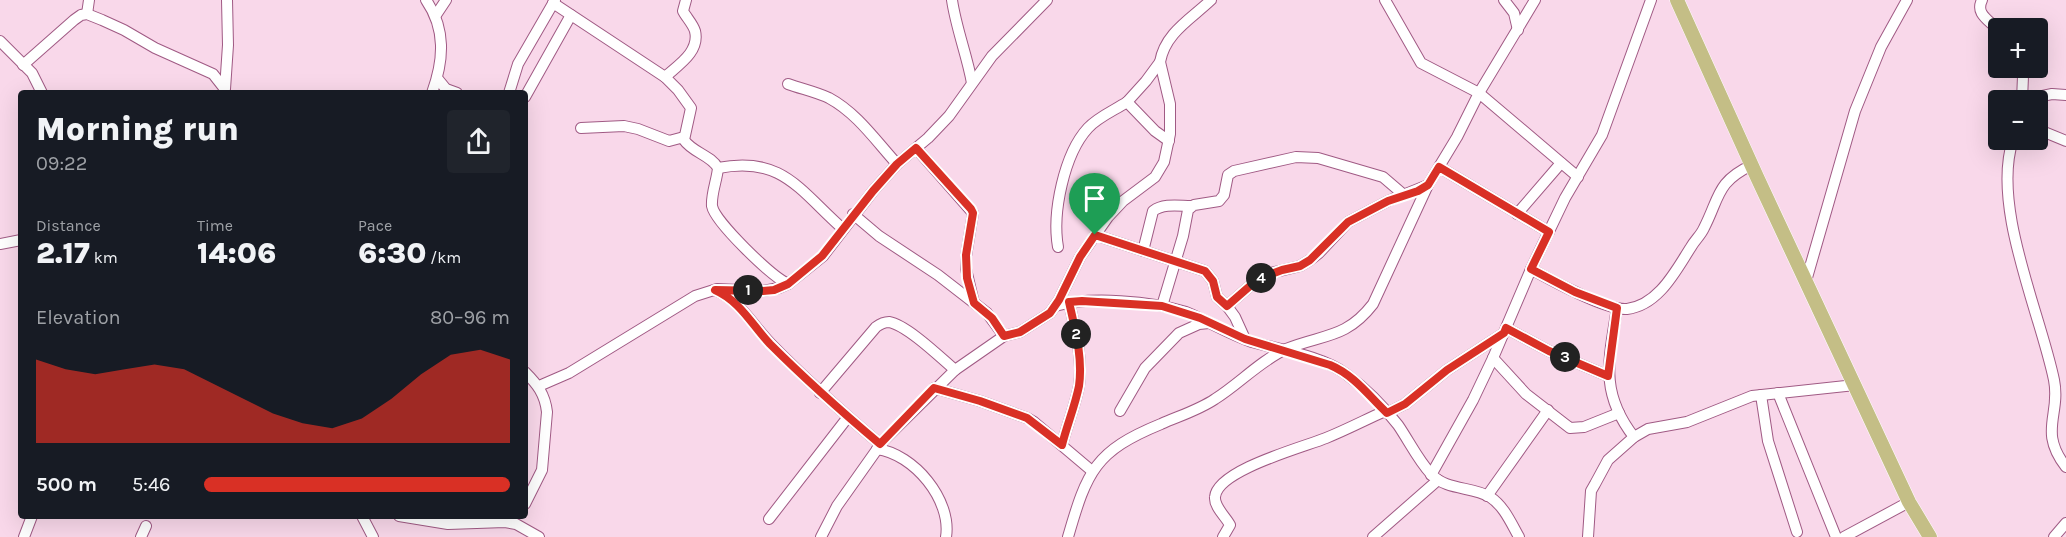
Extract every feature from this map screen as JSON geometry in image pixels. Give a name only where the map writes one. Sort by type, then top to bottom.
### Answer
[{"type":"main road","points":[[1677,0],[1909,502],[1930,537]]},
{"type":"street","points":[[87,14],[89,0]]},
{"type":"street","points":[[225,90],[228,52],[227,0]]},
{"type":"street","points":[[426,0],[436,15],[441,42],[437,78],[433,90]]},
{"type":"street","points":[[436,15],[447,0]]},
{"type":"street","points":[[665,76],[687,58],[694,45],[694,29],[683,10],[686,0]]},
{"type":"street","points":[[952,0],[972,83]]},
{"type":"street","points":[[539,386],[569,373],[695,296],[715,290],[774,290],[788,284],[822,256],[853,214],[897,164],[949,116],[1005,41],[1047,0]]},
{"type":"street","points":[[1058,247],[1056,227],[1061,185],[1067,165],[1088,128],[1127,102],[1160,62],[1169,38],[1211,0]]},
{"type":"street","points":[[1385,0],[1422,63],[1479,93],[1578,177]]},
{"type":"street","points":[[1504,0],[1514,13],[1518,30]]},
{"type":"street","points":[[1068,537],[1092,471],[1113,448],[1131,436],[1203,406],[1285,350],[1342,332],[1362,318],[1373,304],[1428,185],[1534,0]]},
{"type":"street","points":[[1373,537],[1435,477],[1493,358],[1549,232],[1602,135],[1651,0]]},
{"type":"street","points":[[1806,280],[1855,111],[1881,47],[1907,0]]},
{"type":"street","points":[[1982,0],[1981,14],[1988,21]]},
{"type":"street","points":[[510,90],[518,64],[554,1],[571,15],[665,76],[689,102],[691,108],[684,140],[692,149],[713,161],[718,168],[712,202],[715,213],[752,256],[788,284]]},
{"type":"street","points":[[23,65],[74,20],[87,14],[124,30],[154,48],[213,74],[225,90]]},
{"type":"street","points":[[528,92],[571,15]]},
{"type":"street","points":[[0,41],[33,73],[41,90]]},
{"type":"street","points":[[820,537],[837,506],[879,446],[934,388],[955,370],[1004,336],[1020,332],[1050,313],[1074,267],[1108,217],[1123,201],[1155,177],[1164,162],[1169,141],[1170,104],[1160,62]]},
{"type":"street","points":[[437,78],[450,90]]},
{"type":"street","points":[[788,84],[831,99],[850,112],[897,164]]},
{"type":"street","points":[[2048,95],[2066,95]]},
{"type":"street","points":[[1127,102],[1155,131],[1169,141]]},
{"type":"street","points":[[581,128],[624,126],[645,131],[669,141],[684,136]]},
{"type":"street","points":[[2048,134],[2066,141]]},
{"type":"street","points":[[916,148],[973,213],[966,269],[974,303]]},
{"type":"street","points":[[2010,150],[2007,174],[2013,223],[2054,381],[2051,422],[2053,443],[2056,453],[2066,467]]},
{"type":"street","points":[[1143,251],[1153,212],[1158,208],[1219,201],[1224,195],[1228,175],[1234,171],[1306,157],[1318,158],[1383,177],[1404,195]]},
{"type":"street","points":[[1517,214],[1561,163]]},
{"type":"street","points":[[718,168],[742,164],[788,177],[843,229]]},
{"type":"street","points":[[1531,269],[1575,292],[1617,308],[1632,308],[1662,290],[1703,231],[1721,188],[1740,171],[1752,165]]},
{"type":"street","points":[[1439,167],[1549,232]]},
{"type":"street","points":[[1227,306],[1258,279],[1300,266],[1310,260],[1348,222],[1388,201],[1418,191],[1428,185]]},
{"type":"street","points":[[1162,306],[1191,206]]},
{"type":"street","points":[[853,214],[879,236],[938,274],[974,303],[992,318],[1004,336]]},
{"type":"street","points":[[1095,235],[1199,268],[1210,276],[1217,297],[1235,317],[1245,339]]},
{"type":"street","points":[[0,244],[18,241]]},
{"type":"street","points":[[715,290],[733,300],[768,342],[879,446],[915,469],[926,479],[940,499],[945,512],[946,537]]},
{"type":"street","points":[[1055,306],[1082,301],[1162,306],[1184,312],[1245,339],[1340,369],[1397,424],[1435,477],[1450,486],[1487,496],[1499,504],[1519,537]]},
{"type":"street","points":[[1062,445],[1080,374],[1078,344],[1069,302]]},
{"type":"street","points":[[1617,308],[1608,376],[1619,413],[1634,436]]},
{"type":"street","points":[[820,393],[876,327],[887,322],[923,343],[955,370]]},
{"type":"street","points":[[1120,411],[1145,368],[1179,333],[1199,324],[1209,323]]},
{"type":"street","points":[[1505,330],[1608,376]]},
{"type":"street","points":[[1223,537],[1230,525],[1216,503],[1215,497],[1218,489],[1227,480],[1265,459],[1323,439],[1405,404],[1447,370],[1505,330]]},
{"type":"street","points":[[1493,358],[1526,394],[1574,429],[1619,413]]},
{"type":"street","points":[[528,375],[539,386],[547,412],[542,470],[528,498]]},
{"type":"street","points":[[1588,537],[1594,484],[1608,460],[1634,436],[1648,429],[1687,422],[1732,402],[1761,395],[1856,385]]},
{"type":"street","points":[[934,388],[1027,418],[1092,471]]},
{"type":"street","points":[[1778,393],[1836,537]]},
{"type":"street","points":[[1761,395],[1768,441],[1780,472],[1797,532]]},
{"type":"street","points":[[1487,496],[1548,410]]},
{"type":"street","points":[[769,519],[848,417]]},
{"type":"street","points":[[1844,537],[1909,502]]},
{"type":"street","points":[[24,537],[31,519]]},
{"type":"street","points":[[364,519],[373,537]]},
{"type":"street","points":[[417,519],[448,524],[518,520],[539,537]]},
{"type":"street","points":[[2054,537],[2066,523]]},
{"type":"route","points":[[916,148],[973,213],[966,255],[967,278],[974,303],[992,318],[1004,336],[1020,332],[1050,313],[1059,300],[1074,267],[1095,235],[1205,271],[1213,281],[1217,297],[1227,306],[1267,274],[1300,266],[1310,260],[1348,222],[1388,201],[1418,191],[1428,185],[1439,167],[1549,232],[1531,269],[1557,284],[1617,308],[1608,362],[1608,376],[1549,351],[1506,328],[1504,333],[1472,352],[1405,404],[1387,413],[1340,369],[1245,339],[1184,312],[1162,306],[1124,302],[1069,302],[1078,344],[1080,374],[1062,445],[1034,422],[1014,412],[934,388],[880,444],[820,393],[768,342],[733,300],[715,290],[763,291],[774,290],[788,284],[822,256],[873,191],[897,164],[916,148]]}]
